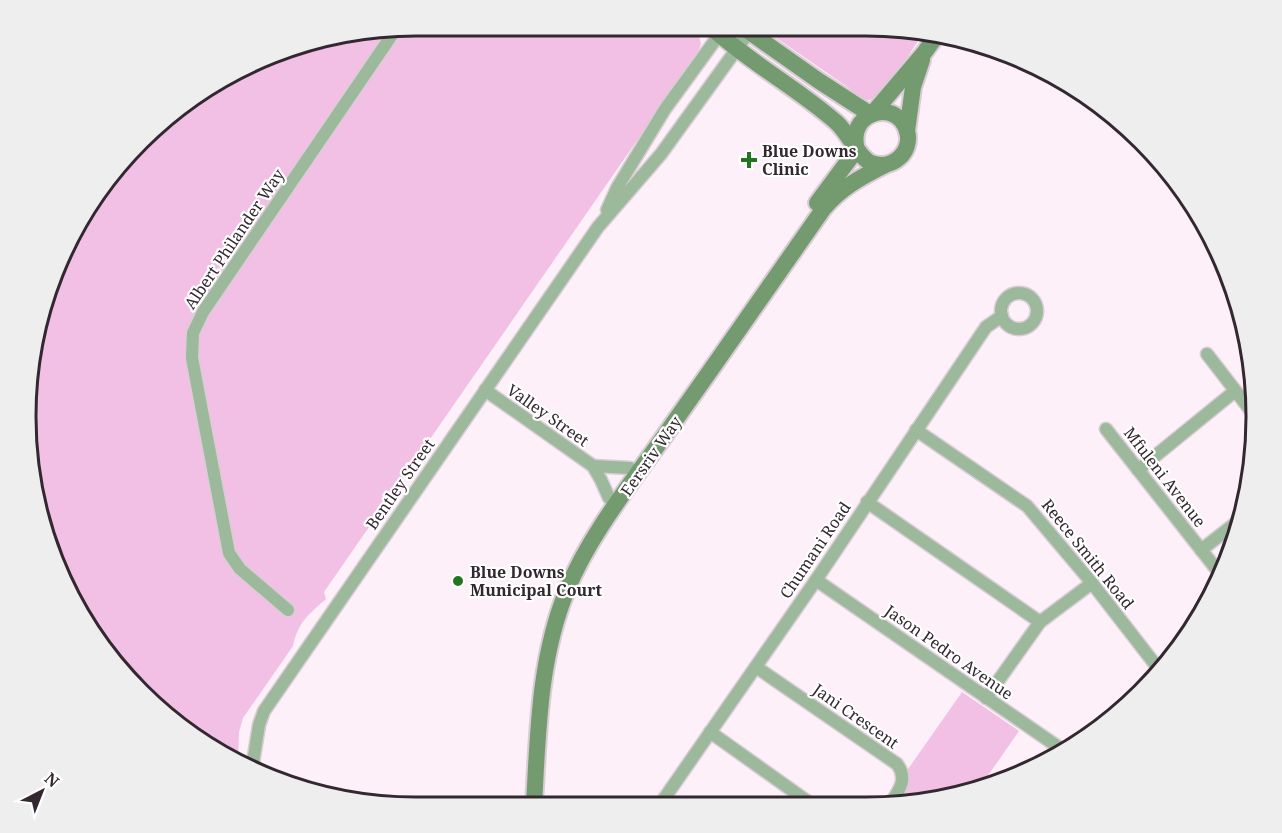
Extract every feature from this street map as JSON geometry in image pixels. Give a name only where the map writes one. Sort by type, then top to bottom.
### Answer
[{"type":"main road","points":[[724,36],[736,49],[804,96],[835,121],[867,160],[877,165],[894,162],[904,153],[908,144],[907,130],[913,87],[924,53]]},
{"type":"main road","points":[[755,36],[826,87],[872,114],[882,112],[894,115],[907,130]]},
{"type":"main road","points":[[856,147],[855,133],[858,125],[872,114],[932,42]]},
{"type":"main road","name":"Eersriv Way","points":[[525,797],[532,689],[542,635],[565,573],[579,545],[728,327],[856,147]]},
{"type":"main road","name":"Eersriv Way","points":[[535,797],[542,693],[551,637],[567,590],[583,556],[824,208],[855,180],[885,165]]},
{"type":"street","name":"Bentley Street","points":[[598,227],[617,188],[665,109],[714,36]]},
{"type":"street","name":"Bentley Street","points":[[253,760],[259,725],[264,711],[598,227],[661,154],[744,36]]},
{"type":"street","name":"Albert Philander Way","points":[[288,610],[240,569],[229,553],[192,358],[194,333],[203,312],[390,37]]},
{"type":"street","points":[[645,143],[661,154]]},
{"type":"street","name":"Chumani Road","points":[[669,797],[710,732],[816,580],[986,327],[1002,316]]},
{"type":"street","points":[[1207,354],[1246,404]]},
{"type":"street","name":"Valley Street","points":[[484,390],[593,466],[609,498]]},
{"type":"street","points":[[1138,470],[1235,391]]},
{"type":"street","name":"Mfuleni Avenue","points":[[1106,429],[1215,567]]},
{"type":"street","name":"Reece Smith Road","points":[[916,430],[1028,506],[1155,664]]},
{"type":"street","name":"Valley Street","points":[[593,466],[630,468]]},
{"type":"street","points":[[867,502],[1040,622]]},
{"type":"street","points":[[1202,550],[1229,528]]},
{"type":"street","name":"Jason Pedro Avenue","points":[[816,580],[1056,746]]},
{"type":"street","points":[[986,698],[1040,622],[1092,583]]},
{"type":"street","name":"Jani Crescent","points":[[756,667],[897,764],[903,776],[902,784],[895,796]]},
{"type":"street","points":[[710,732],[801,797]]},
{"type":"shaded area","points":[[416,36],[699,36],[701,44],[697,54],[324,592],[326,599],[309,614],[301,625],[293,646],[243,718],[239,732],[238,753],[205,733],[166,703],[130,667],[100,628],[75,585],[49,515],[39,466],[36,416],[43,342],[65,271],[75,248],[100,205],[147,147],[205,100],[248,75],[318,49],[367,39]]},
{"type":"shaded area","points":[[774,36],[866,36],[919,40],[879,95],[866,100],[856,96],[849,88]]},
{"type":"shaded area","points":[[962,692],[1019,731],[987,777],[940,790],[901,795],[907,787],[906,772]]},
{"type":"place","name":"Blue Downs Clinic","points":[[749,160]]},
{"type":"place","name":"Blue Downs Municipal Court","points":[[458,581]]}]
